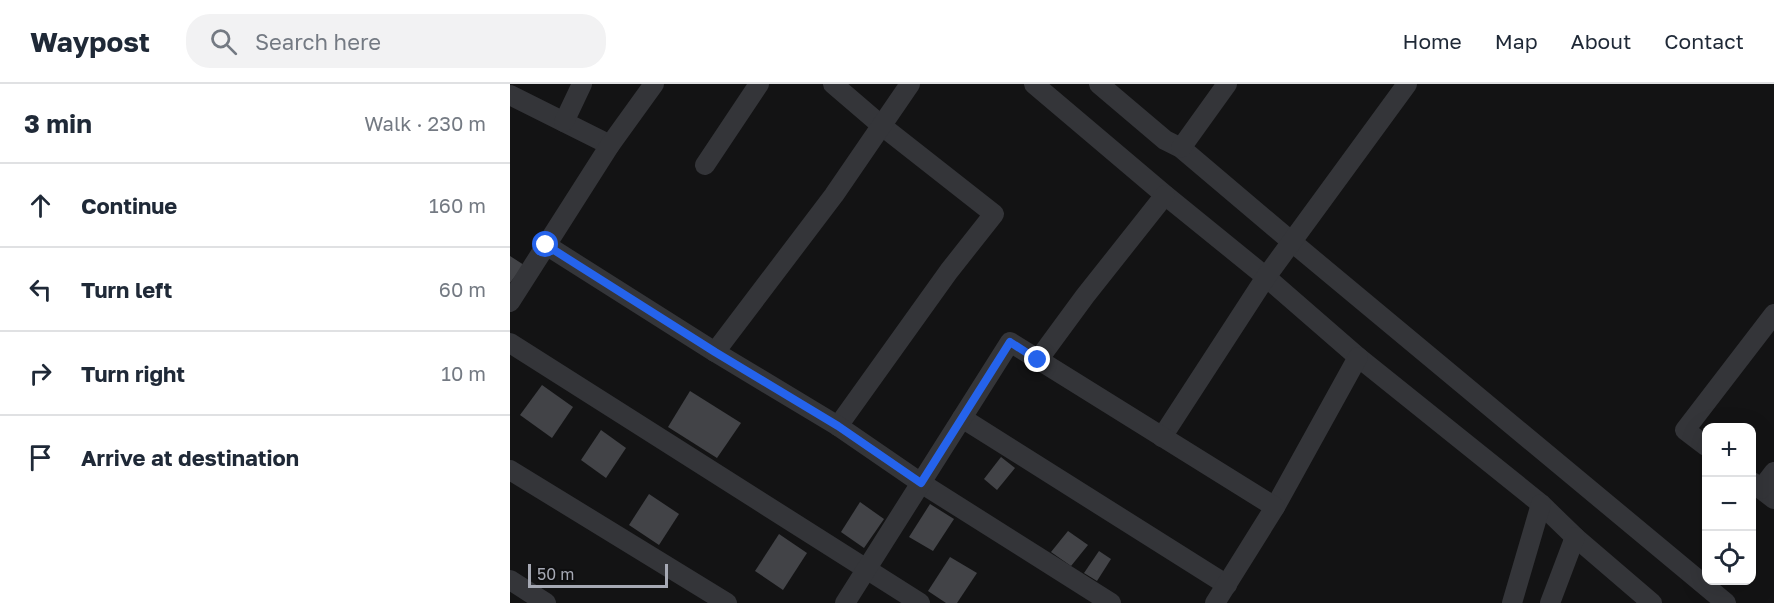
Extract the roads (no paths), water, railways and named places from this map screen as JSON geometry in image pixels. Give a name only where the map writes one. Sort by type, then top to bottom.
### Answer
[{"type":"street","points":[[564,122],[582,84]]},
{"type":"street","points":[[510,302],[610,145],[654,84]]},
{"type":"street","points":[[705,165],[759,84]]},
{"type":"street","points":[[833,84],[882,126],[994,214],[949,271],[838,426]]},
{"type":"street","points":[[715,352],[834,195],[910,84]]},
{"type":"street","points":[[1034,84],[1266,277],[1358,357],[1541,504],[1575,537],[1652,603]]},
{"type":"street","points":[[1099,84],[1165,140],[1181,148],[1726,603]]},
{"type":"street","points":[[1181,148],[1227,84]]},
{"type":"street","points":[[1162,437],[1266,277],[1407,84]]},
{"type":"street","points":[[510,95],[610,145]]},
{"type":"street","points":[[1038,360],[1165,195]]},
{"type":"street","points":[[546,245],[715,352],[838,426],[921,483],[1111,603]]},
{"type":"street","points":[[1702,442],[1685,430],[1774,314]]},
{"type":"street","points":[[844,603],[1010,342],[1275,507]]},
{"type":"street","points":[[510,343],[920,603]]},
{"type":"street","points":[[1215,603],[1275,507],[1358,357]]},
{"type":"street","points":[[962,418],[1227,585]]},
{"type":"street","points":[[510,470],[727,603]]},
{"type":"street","points":[[1762,490],[1774,472]]},
{"type":"street","points":[[1512,603],[1541,504]]},
{"type":"street","points":[[1550,603],[1575,537]]},
{"type":"street","points":[[510,580],[546,603]]}]
